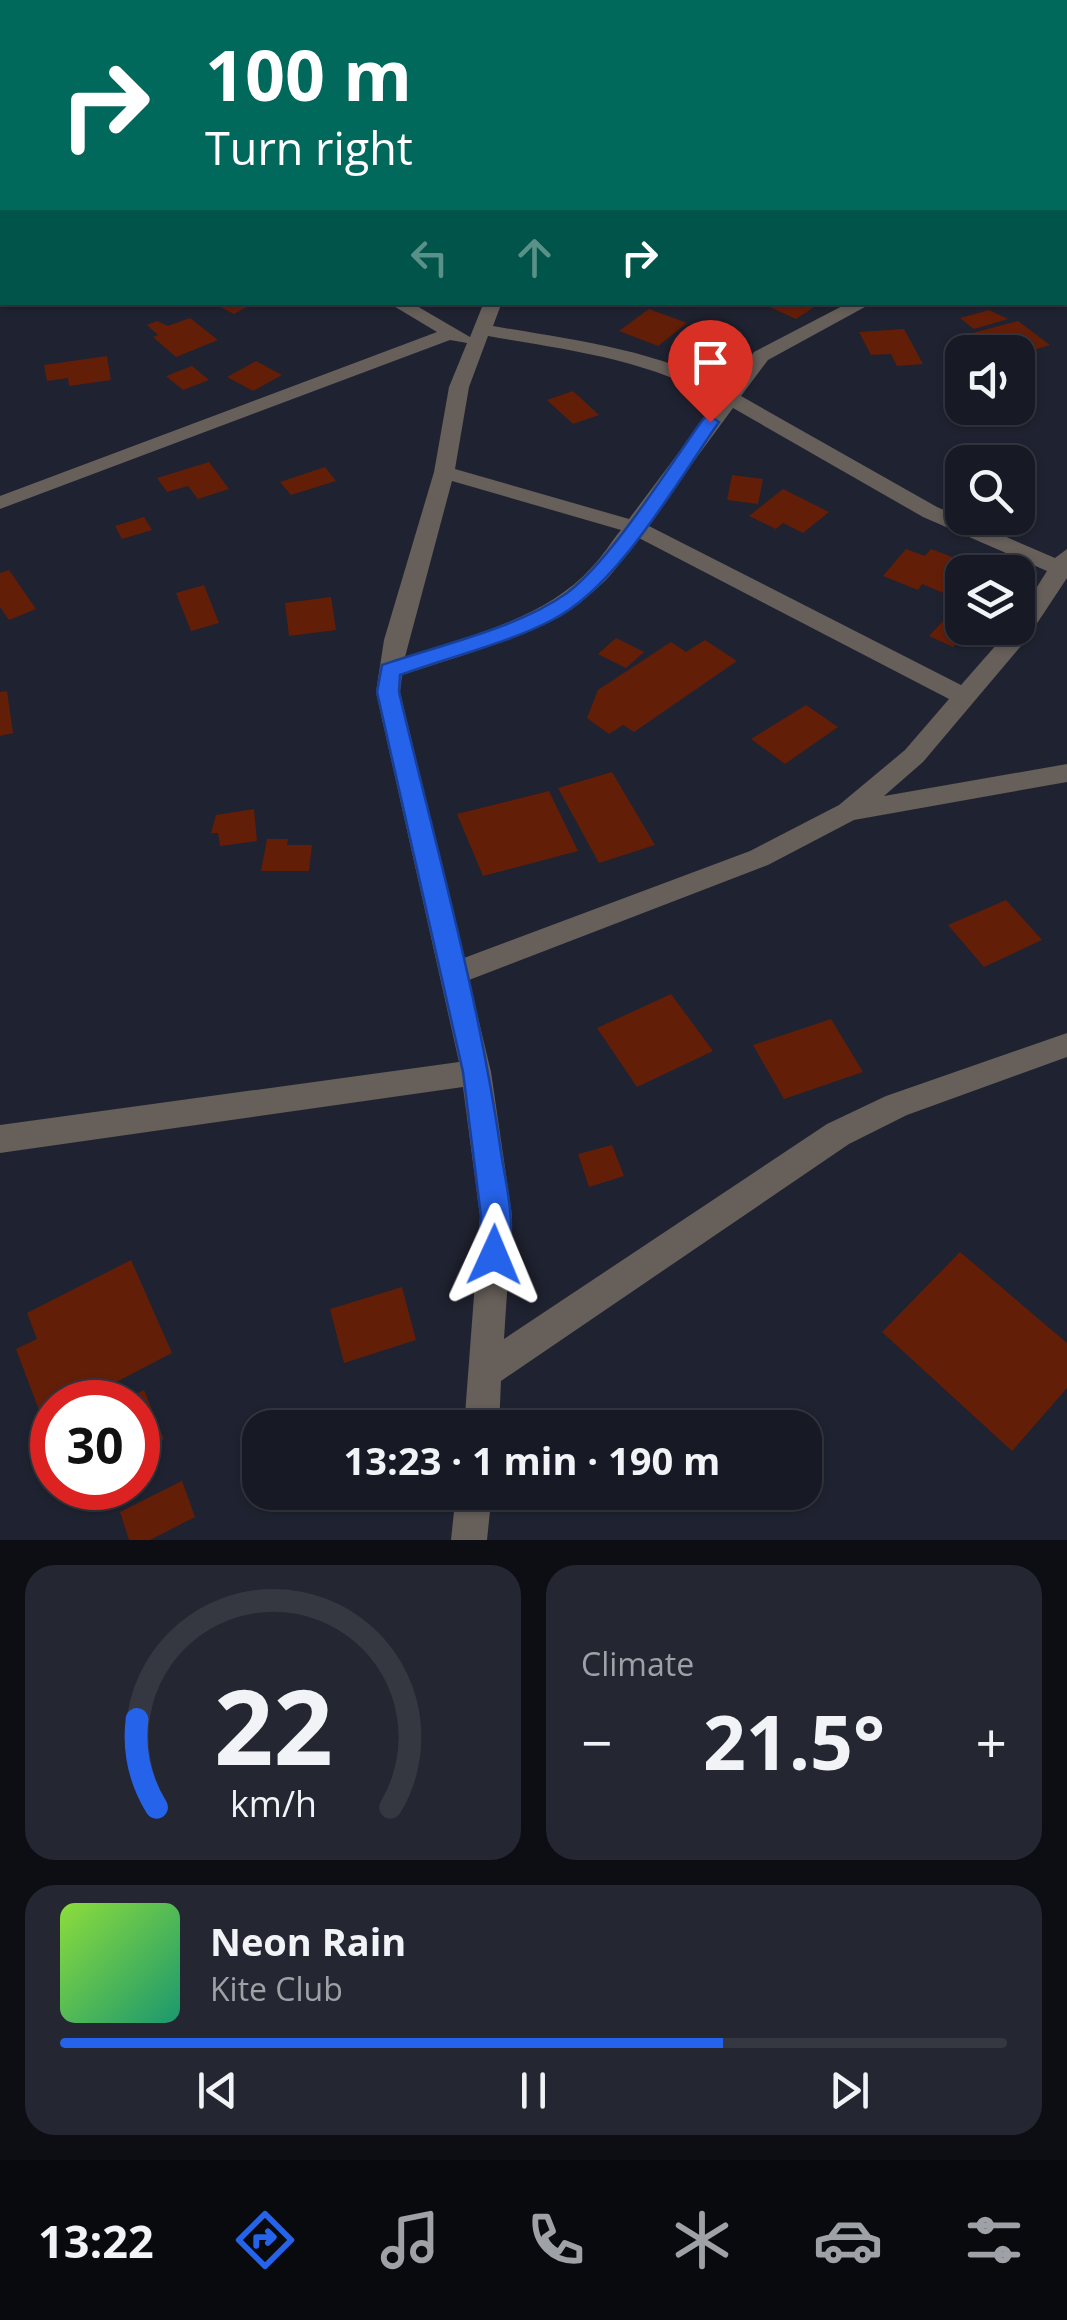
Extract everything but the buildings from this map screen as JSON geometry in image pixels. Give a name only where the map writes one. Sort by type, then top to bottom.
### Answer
[{"type":"street","points":[[401,305],[452,333],[663,364],[730,395],[930,512],[1064,565],[1018,635],[914,756],[848,812],[759,858],[455,972]]},
{"type":"street","points":[[483,1410],[496,1216],[476,1072],[388,692],[390,670],[444,472],[459,387],[492,305]]},
{"type":"street","points":[[390,670],[544,616],[575,597],[600,574],[761,356],[860,305]]},
{"type":"street","points":[[0,502],[452,333]]},
{"type":"street","points":[[444,472],[634,527],[964,698]]},
{"type":"street","points":[[848,812],[1067,773]]},
{"type":"street","points":[[488,1370],[838,1134],[897,1104],[1067,1045]]},
{"type":"street","points":[[0,1140],[476,1072]]},
{"type":"street","points":[[468,1540],[472,1510]]},
{"type":"route","points":[[494,1255],[496,1216],[476,1072],[388,692],[390,670],[544,616],[575,597],[600,574],[710,422]]}]
